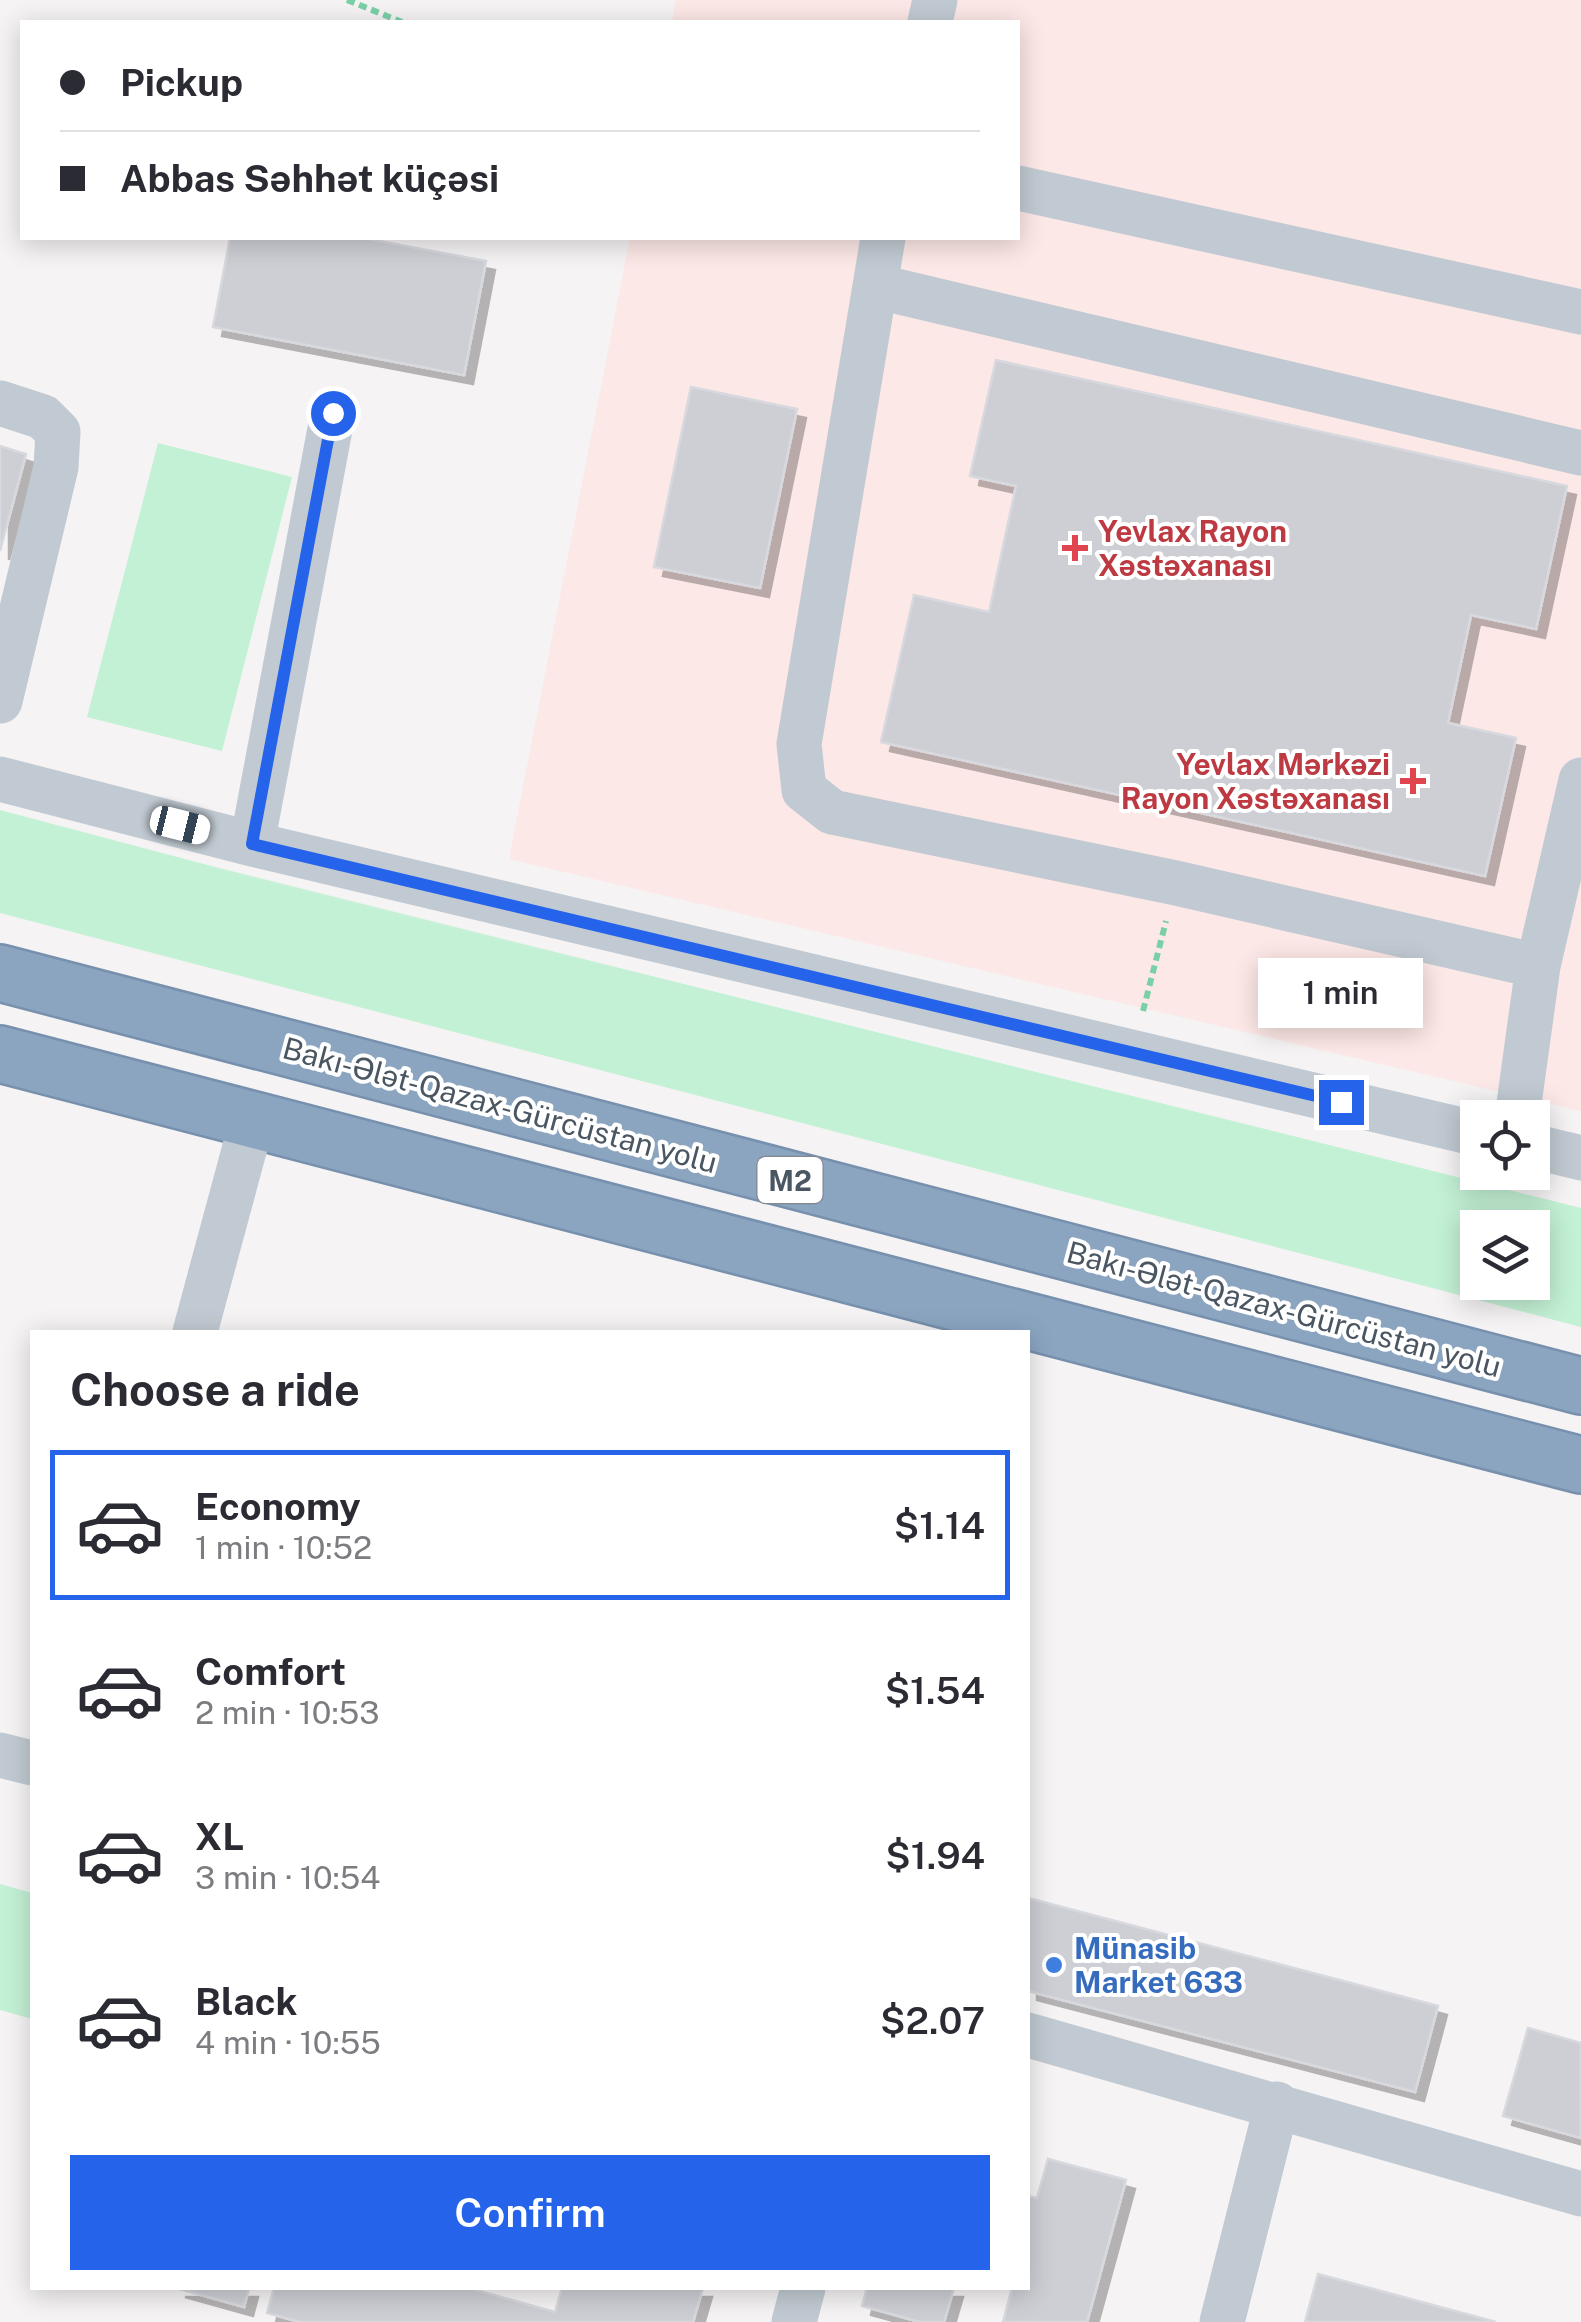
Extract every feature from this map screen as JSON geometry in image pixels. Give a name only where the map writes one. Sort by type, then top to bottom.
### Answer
[{"type":"highway","name":"Bakı-Ələt-Qazax-Gürcüstan yolu","points":[[0,972],[1581,1386]]},
{"type":"highway","points":[[0,1054],[1581,1465]]},
{"type":"street","points":[[1020,188],[1581,312]]},
{"type":"street","points":[[883,240],[799,744],[804,790],[832,812],[1176,883],[1538,966]]},
{"type":"street","points":[[875,286],[1581,453]]},
{"type":"street","points":[[0,403],[43,418],[58,432],[56,468],[0,701]]},
{"type":"street","points":[[252,844],[333,413]]},
{"type":"street","points":[[0,779],[252,844],[1460,1130]]},
{"type":"street","points":[[1519,1100],[1538,966],[1581,780]]},
{"type":"street","points":[[196,1330],[252,1121]]},
{"type":"street","points":[[1550,1150],[1581,1158]]},
{"type":"street","points":[[0,1754],[30,1762]]},
{"type":"street","points":[[1030,2036],[1581,2194]]},
{"type":"street","points":[[1222,2322],[1277,2104]]},
{"type":"street","points":[[794,2322],[803,2290]]},
{"type":"path","points":[[347,0],[397,20]]},
{"type":"path","points":[[1133,1051],[1176,883]]},
{"type":"shaded area","name":"Yevlax Rayon Xəstəxanası","points":[[676,0],[1581,0],[1581,1111],[1550,1104],[1550,1100],[1534,1100],[509,859],[630,240],[1020,240],[1020,20],[672,20]]},
{"type":"green space","points":[[158,443],[292,477],[222,751],[87,717]]},
{"type":"green space","points":[[0,810],[1460,1178],[1460,1190],[1509,1190],[1581,1208],[1581,1327],[1478,1300],[1550,1300],[1550,1210],[1460,1210],[1460,1295],[0,913]]},
{"type":"green space","points":[[0,1884],[30,1892],[30,2018],[0,2010]]},
{"type":"building","points":[[230,240],[374,240],[486,261],[464,375],[213,327]]},
{"type":"building","points":[[996,360],[1567,486],[1536,629],[1471,615],[1448,723],[1516,738],[1485,876],[881,742],[914,595],[989,612],[1016,486],[970,476]]},
{"type":"building","points":[[691,387],[797,409],[760,588],[654,567]]},
{"type":"building","points":[[0,446],[26,454],[0,551]]},
{"type":"building","points":[[1030,1899],[1438,2006],[1415,2092],[1030,1992]]},
{"type":"building","points":[[1528,2028],[1581,2043],[1581,2138],[1503,2116]]},
{"type":"building","points":[[1048,2159],[1126,2180],[1087,2322],[1003,2322],[1011,2290],[1030,2290],[1030,2196],[1037,2198]]},
{"type":"building","points":[[1318,2274],[1496,2322],[1305,2322]]},
{"type":"building","points":[[183,2290],[248,2290],[244,2307]]},
{"type":"building","points":[[273,2290],[476,2290],[555,2312],[561,2290],[702,2290],[693,2322],[300,2322],[267,2313]]},
{"type":"building","points":[[866,2290],[953,2290],[944,2322],[920,2322],[862,2306]]},
{"type":"place","name":"Yevlax Rayon Xəstəxanası","points":[[1075,548]]},
{"type":"place","name":"Yevlax Mərkəzi Rayon Xəstəxanası","points":[[1413,781]]},
{"type":"place","name":"Münasib Market 633","points":[[1054,1965]]},
{"type":"route","points":[[333,413],[252,844],[1341,1102]]}]
